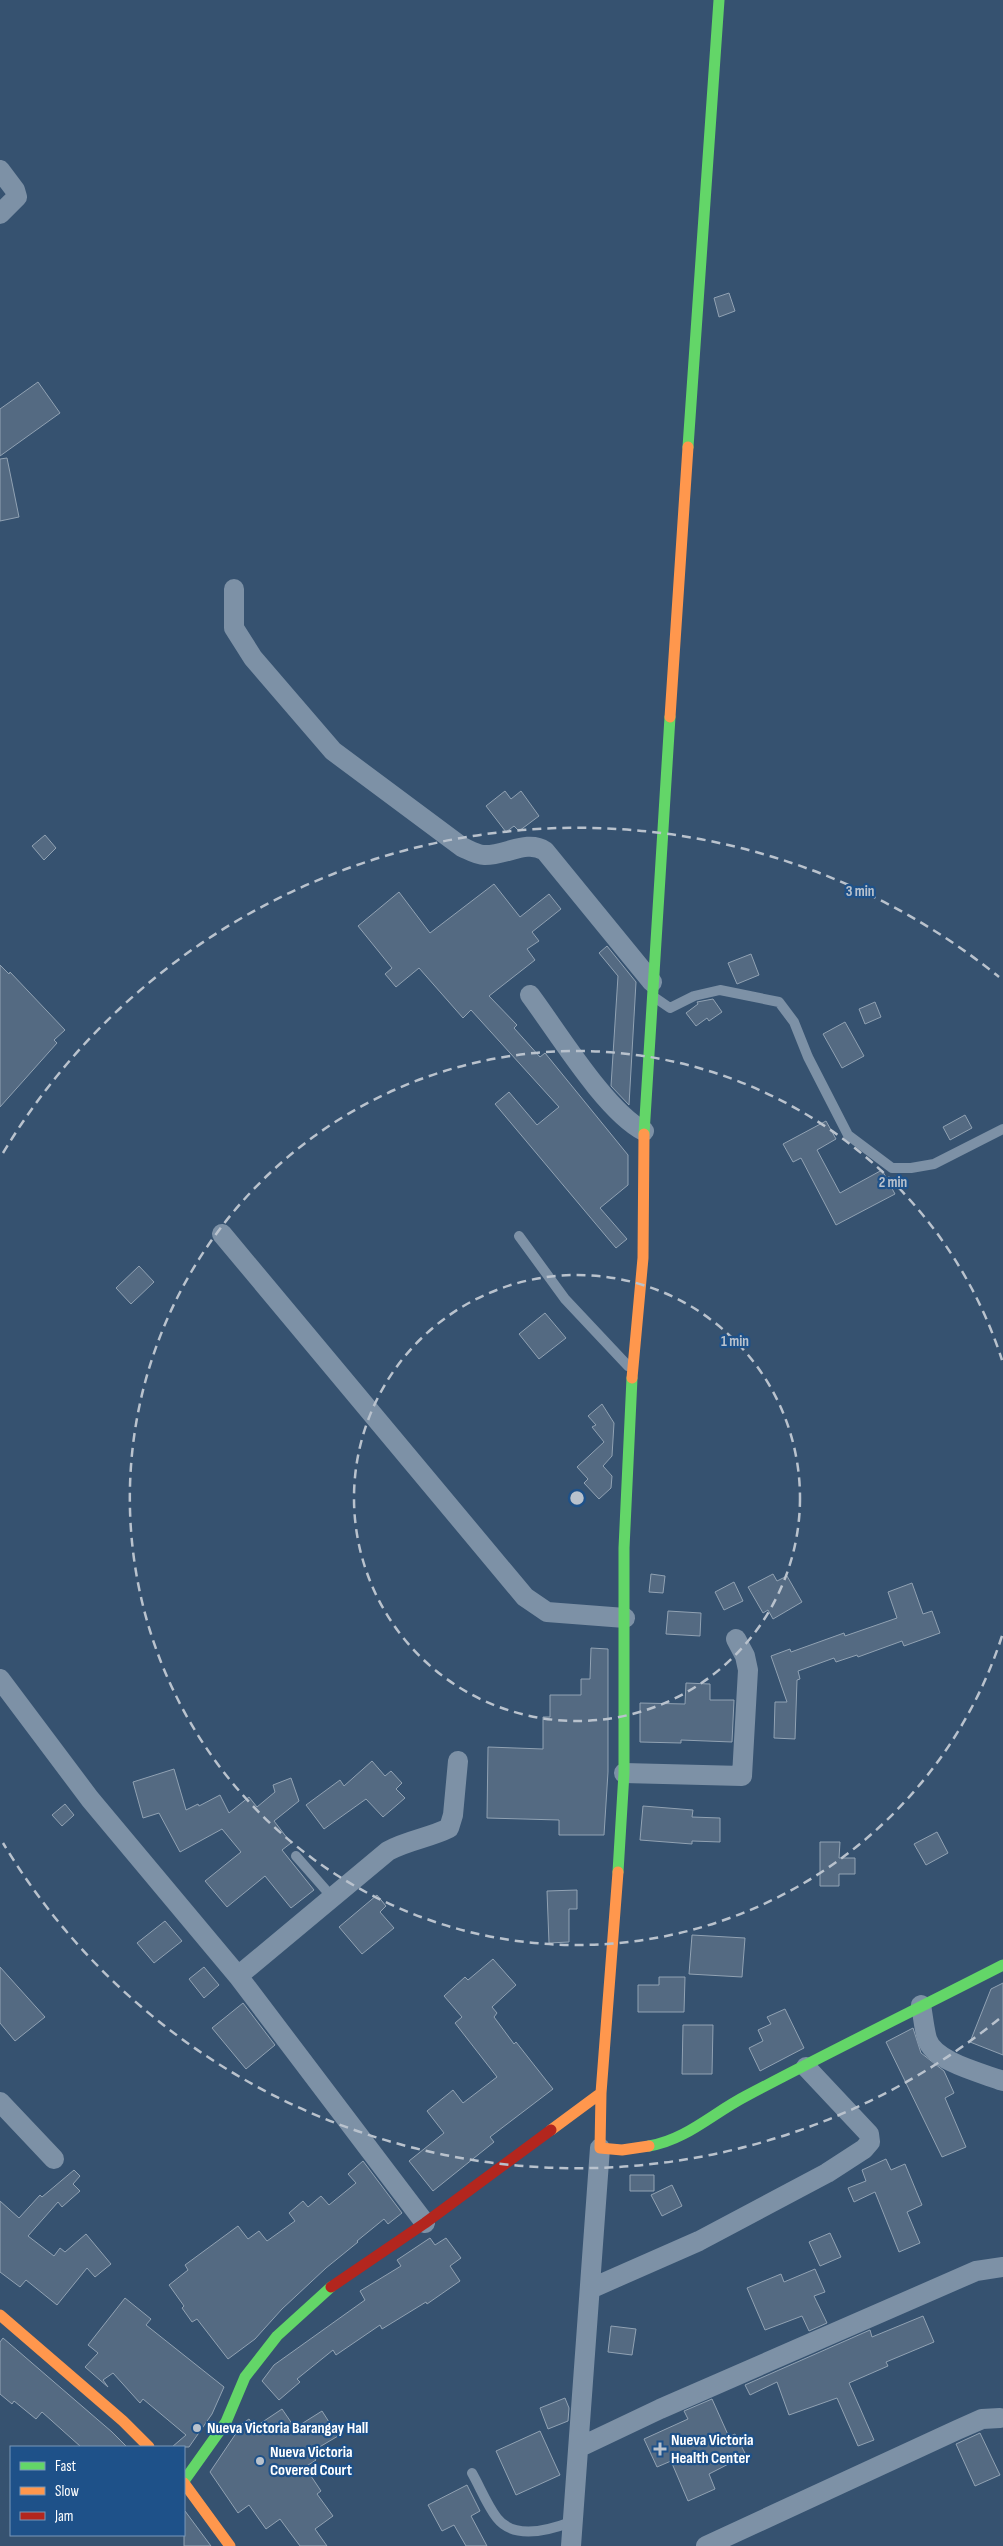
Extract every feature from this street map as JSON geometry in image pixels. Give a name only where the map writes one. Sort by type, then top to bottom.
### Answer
[{"type":"street","points":[[571,2546],[571,2522],[580,2447],[600,2148],[601,2092],[609,2008],[624,1773],[624,1548],[632,1371],[643,1258],[644,1131],[652,989],[719,0]]},
{"type":"street","points":[[0,170],[16,190],[17,197],[0,214]]},
{"type":"street","points":[[234,589],[234,628],[253,658],[334,751],[462,847],[482,856],[503,854],[529,846],[538,846],[545,850],[652,989]]},
{"type":"street","points":[[530,995],[605,1097],[644,1131]]},
{"type":"street","points":[[222,1234],[525,1597],[547,1612],[625,1618]]},
{"type":"street","points":[[624,1773],[742,1776],[749,1677],[745,1656],[736,1639]]},
{"type":"street","points":[[0,1680],[90,1799],[238,1976],[425,2223]]},
{"type":"street","points":[[238,1976],[388,1852],[405,1842],[436,1834],[449,1828],[453,1815],[458,1761]]},
{"type":"street","points":[[600,2148],[622,2150],[666,2143],[688,2132],[743,2097],[806,2067],[921,2005],[1003,1965]]},
{"type":"street","points":[[921,2005],[927,2041],[935,2052],[956,2064],[1003,2081]]},
{"type":"street","points":[[590,2289],[699,2241],[826,2173],[864,2149],[870,2142],[869,2134],[806,2067]]},
{"type":"street","points":[[185,2481],[226,2422],[245,2377],[277,2336],[337,2281],[425,2223],[601,2092]]},
{"type":"street","points":[[0,2102],[54,2159]]},
{"type":"street","points":[[580,2447],[976,2271],[1003,2267]]},
{"type":"street","points":[[0,2315],[123,2421],[148,2446]]},
{"type":"street","points":[[706,2546],[982,2419],[1000,2418]]},
{"type":"street","points":[[185,2483],[230,2546]]},
{"type":"lane","points":[[652,989],[670,1008],[694,996],[720,990],[779,1002],[794,1022],[808,1057],[848,1135],[892,1168],[911,1168],[934,1164],[1003,1129]]},
{"type":"lane","points":[[519,1236],[565,1299],[632,1371]]},
{"type":"lane","points":[[296,1856],[332,1898]]},
{"type":"lane","points":[[472,2473],[497,2518],[504,2524],[513,2528],[539,2532],[571,2522]]},
{"type":"building","points":[[729,293],[735,311],[719,317],[714,298]]},
{"type":"building","points":[[38,382],[60,413],[0,456],[0,409]]},
{"type":"building","points":[[7,458],[19,517],[0,521],[0,459]]},
{"type":"building","points":[[505,791],[511,799],[521,791],[539,816],[519,831],[514,826],[506,832],[486,806]]},
{"type":"building","points":[[45,835],[56,848],[44,860],[32,846]]},
{"type":"building","points":[[494,884],[520,917],[549,894],[561,909],[532,932],[539,941],[527,949],[535,960],[489,996],[517,1025],[514,1028],[540,1057],[545,1053],[628,1155],[628,1185],[600,1208],[627,1239],[616,1248],[495,1104],[509,1092],[537,1125],[559,1107],[471,1010],[463,1018],[419,968],[396,987],[385,974],[392,968],[358,926],[399,892],[430,933]]},
{"type":"building","points":[[607,946],[636,982],[629,1105],[611,1086],[618,976],[599,953]]},
{"type":"building","points":[[751,954],[759,975],[737,984],[728,963]]},
{"type":"building","points":[[0,965],[9,974],[10,972],[65,1030],[54,1040],[57,1043],[0,1107]]},
{"type":"building","points":[[713,999],[722,1012],[709,1021],[707,1018],[696,1026],[686,1013],[698,1004],[697,1002]]},
{"type":"building","points":[[875,1002],[881,1017],[865,1024],[859,1009]]},
{"type":"building","points":[[845,1022],[864,1056],[842,1068],[823,1034]]},
{"type":"building","points":[[965,1115],[972,1128],[950,1140],[943,1127]]},
{"type":"building","points":[[826,1121],[836,1139],[817,1150],[840,1193],[882,1170],[895,1194],[836,1225],[801,1158],[793,1162],[783,1144]]},
{"type":"building","points":[[139,1266],[154,1282],[131,1304],[116,1288]]},
{"type":"building","points":[[545,1313],[566,1338],[539,1359],[519,1334]]},
{"type":"building","points":[[602,1404],[614,1423],[612,1456],[603,1466],[612,1476],[611,1488],[599,1499],[584,1483],[588,1479],[577,1467],[604,1442],[592,1427],[596,1425],[588,1416]]},
{"type":"building","points":[[651,1574],[665,1576],[663,1593],[649,1592]]},
{"type":"building","points":[[773,1574],[777,1581],[787,1576],[802,1602],[773,1619],[768,1610],[763,1613],[748,1587]]},
{"type":"building","points":[[734,1582],[743,1601],[724,1610],[715,1592]]},
{"type":"building","points":[[912,1583],[923,1614],[932,1611],[940,1633],[904,1646],[902,1641],[858,1657],[857,1655],[836,1662],[834,1658],[798,1671],[800,1679],[797,1680],[795,1739],[774,1738],[775,1702],[787,1702],[771,1656],[790,1649],[791,1652],[844,1633],[845,1636],[897,1618],[888,1592]]},
{"type":"building","points":[[668,1611],[701,1613],[700,1636],[666,1634]]},
{"type":"building","points":[[591,1648],[608,1649],[608,1772],[604,1835],[559,1835],[559,1820],[487,1818],[488,1747],[543,1749],[543,1717],[550,1717],[550,1695],[581,1695],[581,1679],[590,1679]]},
{"type":"building","points":[[686,1683],[710,1684],[710,1700],[734,1700],[732,1742],[681,1740],[681,1743],[640,1742],[640,1703],[685,1704]]},
{"type":"building","points":[[372,1761],[385,1776],[391,1771],[402,1783],[396,1789],[405,1798],[383,1817],[366,1799],[324,1829],[306,1805],[340,1780],[344,1786]]},
{"type":"building","points":[[174,1769],[186,1810],[198,1804],[199,1806],[220,1795],[229,1813],[249,1797],[257,1807],[275,1792],[273,1785],[291,1778],[299,1801],[274,1821],[291,1843],[282,1850],[314,1890],[291,1908],[265,1876],[227,1907],[205,1881],[241,1852],[222,1829],[180,1852],[159,1813],[143,1818],[133,1782]]},
{"type":"building","points":[[65,1804],[74,1815],[62,1826],[52,1815]]},
{"type":"building","points":[[643,1806],[693,1810],[692,1817],[720,1818],[720,1842],[692,1841],[692,1844],[640,1840]]},
{"type":"building","points":[[937,1832],[948,1853],[926,1865],[914,1844]]},
{"type":"building","points":[[820,1842],[840,1842],[839,1858],[855,1858],[855,1874],[839,1874],[839,1886],[820,1886]]},
{"type":"building","points":[[577,1890],[577,1909],[569,1909],[569,1942],[549,1943],[547,1891]]},
{"type":"building","points":[[377,1895],[386,1906],[380,1912],[394,1928],[362,1954],[339,1927]]},
{"type":"building","points":[[165,1921],[182,1941],[154,1963],[137,1943]]},
{"type":"building","points":[[692,1935],[745,1938],[742,1977],[689,1974]]},
{"type":"building","points":[[493,1959],[516,1985],[492,2007],[497,2013],[494,2017],[514,2044],[516,2042],[553,2089],[490,2137],[494,2142],[433,2191],[409,2161],[444,2133],[427,2111],[453,2090],[463,2103],[497,2077],[455,2023],[462,2017],[444,1996],[465,1977],[468,1980]]},
{"type":"building","points":[[0,1967],[45,2017],[15,2041],[0,2023]]},
{"type":"building","points":[[204,1967],[219,1985],[204,1998],[189,1979]]},
{"type":"building","points":[[659,1977],[685,1977],[684,2012],[638,2012],[638,1985],[659,1985]]},
{"type":"building","points":[[1003,1983],[1003,2055],[970,2042],[991,1989]]},
{"type":"building","points":[[243,2003],[275,2045],[246,2069],[212,2028]]},
{"type":"building","points":[[785,2009],[804,2048],[760,2071],[749,2048],[763,2041],[758,2030],[771,2024],[767,2017]]},
{"type":"building","points":[[683,2025],[713,2025],[712,2074],[682,2074]]},
{"type":"building","points":[[913,2028],[921,2053],[944,2071],[954,2093],[945,2098],[966,2147],[942,2157],[886,2042]]},
{"type":"building","points":[[886,2159],[891,2170],[905,2164],[922,2205],[907,2212],[920,2243],[899,2252],[875,2192],[854,2202],[848,2188],[866,2181],[862,2170]]},
{"type":"building","points":[[363,2161],[402,2213],[388,2224],[384,2219],[357,2241],[282,2309],[255,2339],[228,2359],[197,2319],[192,2322],[182,2308],[184,2306],[169,2285],[188,2270],[185,2265],[238,2226],[248,2239],[259,2231],[267,2241],[295,2221],[289,2213],[303,2201],[308,2207],[321,2196],[329,2205],[356,2183],[348,2174]]},
{"type":"building","points":[[74,2170],[80,2176],[73,2184],[80,2191],[62,2207],[58,2202],[28,2236],[54,2256],[60,2248],[65,2252],[86,2234],[111,2264],[95,2277],[87,2268],[57,2305],[26,2280],[20,2287],[0,2272],[0,2201],[19,2218],[40,2195],[42,2197]]},
{"type":"building","points":[[630,2175],[654,2175],[654,2191],[630,2191]]},
{"type":"building","points":[[672,2185],[682,2206],[662,2216],[651,2195]]},
{"type":"building","points":[[830,2233],[841,2257],[820,2266],[809,2242]]},
{"type":"building","points":[[430,2238],[435,2245],[446,2238],[461,2258],[450,2266],[460,2281],[427,2304],[426,2302],[382,2329],[380,2325],[336,2355],[333,2350],[297,2379],[300,2382],[279,2400],[262,2381],[274,2365],[365,2300],[360,2291],[401,2266],[397,2260]]},
{"type":"building","points":[[815,2269],[825,2292],[814,2296],[827,2323],[809,2331],[802,2316],[765,2330],[747,2288],[781,2274],[784,2282]]},
{"type":"building","points":[[125,2298],[151,2319],[146,2325],[224,2387],[212,2414],[189,2447],[173,2446],[186,2435],[143,2399],[140,2403],[113,2373],[103,2380],[108,2387],[85,2367],[98,2353],[88,2345]]},
{"type":"building","points":[[923,2316],[934,2342],[886,2362],[888,2366],[849,2383],[874,2440],[858,2446],[837,2398],[789,2415],[777,2382],[750,2395],[745,2385],[870,2330],[872,2337]]},
{"type":"building","points":[[611,2326],[636,2329],[632,2355],[608,2352]]},
{"type":"building","points":[[3,2338],[126,2446],[80,2446],[42,2412],[36,2419],[14,2401],[12,2404],[0,2394],[0,2342]]},
{"type":"building","points":[[565,2398],[569,2408],[568,2421],[548,2429],[540,2408]]},
{"type":"building","points":[[712,2399],[729,2437],[735,2434],[746,2455],[709,2474],[715,2489],[688,2501],[671,2461],[657,2467],[644,2439],[688,2419],[684,2411]]},
{"type":"building","points":[[282,2409],[295,2428],[322,2411],[338,2436],[311,2452],[316,2460],[305,2467],[321,2491],[317,2494],[333,2516],[315,2529],[327,2546],[300,2546],[280,2519],[266,2529],[249,2505],[238,2513],[210,2472],[243,2423],[249,2419],[255,2427]]},
{"type":"building","points":[[540,2431],[560,2475],[516,2495],[496,2451]]},
{"type":"building","points":[[980,2433],[1000,2475],[975,2486],[956,2444]]},
{"type":"building","points":[[467,2485],[480,2511],[471,2516],[487,2546],[466,2546],[454,2525],[442,2531],[428,2505]]},
{"type":"building","points":[[185,2511],[211,2546],[184,2546],[185,2536]]},
{"type":"traffic: fast","points":[[688,447],[719,0]]},
{"type":"traffic: fast","points":[[644,1134],[670,717]]},
{"type":"traffic: fast","points":[[618,1872],[624,1773],[624,1548],[632,1378]]},
{"type":"traffic: fast","points":[[649,2146],[662,2143],[687,2132],[746,2096],[1003,1965]]},
{"type":"traffic: fast","points":[[185,2480],[226,2422],[245,2377],[277,2336],[331,2287]]},
{"type":"traffic: slow","points":[[670,717],[688,447]]},
{"type":"traffic: slow","points":[[632,1378],[643,1258],[644,1134]]},
{"type":"traffic: slow","points":[[618,1872],[601,2093],[600,2148],[622,2150],[649,2146]]},
{"type":"traffic: slow","points":[[551,2130],[601,2093]]},
{"type":"traffic: slow","points":[[0,2315],[123,2421],[148,2446]]},
{"type":"traffic: slow","points":[[185,2484],[230,2546]]},
{"type":"traffic: jam","points":[[331,2287],[425,2223],[551,2130]]},
{"type":"place","name":"Nueva Victoria Barangay Hall","points":[[197,2428]]},
{"type":"place","name":"Nueva Victoria Health Center","points":[[660,2449]]},
{"type":"place","name":"Nueva Victoria Covered Court","points":[[260,2461]]}]
